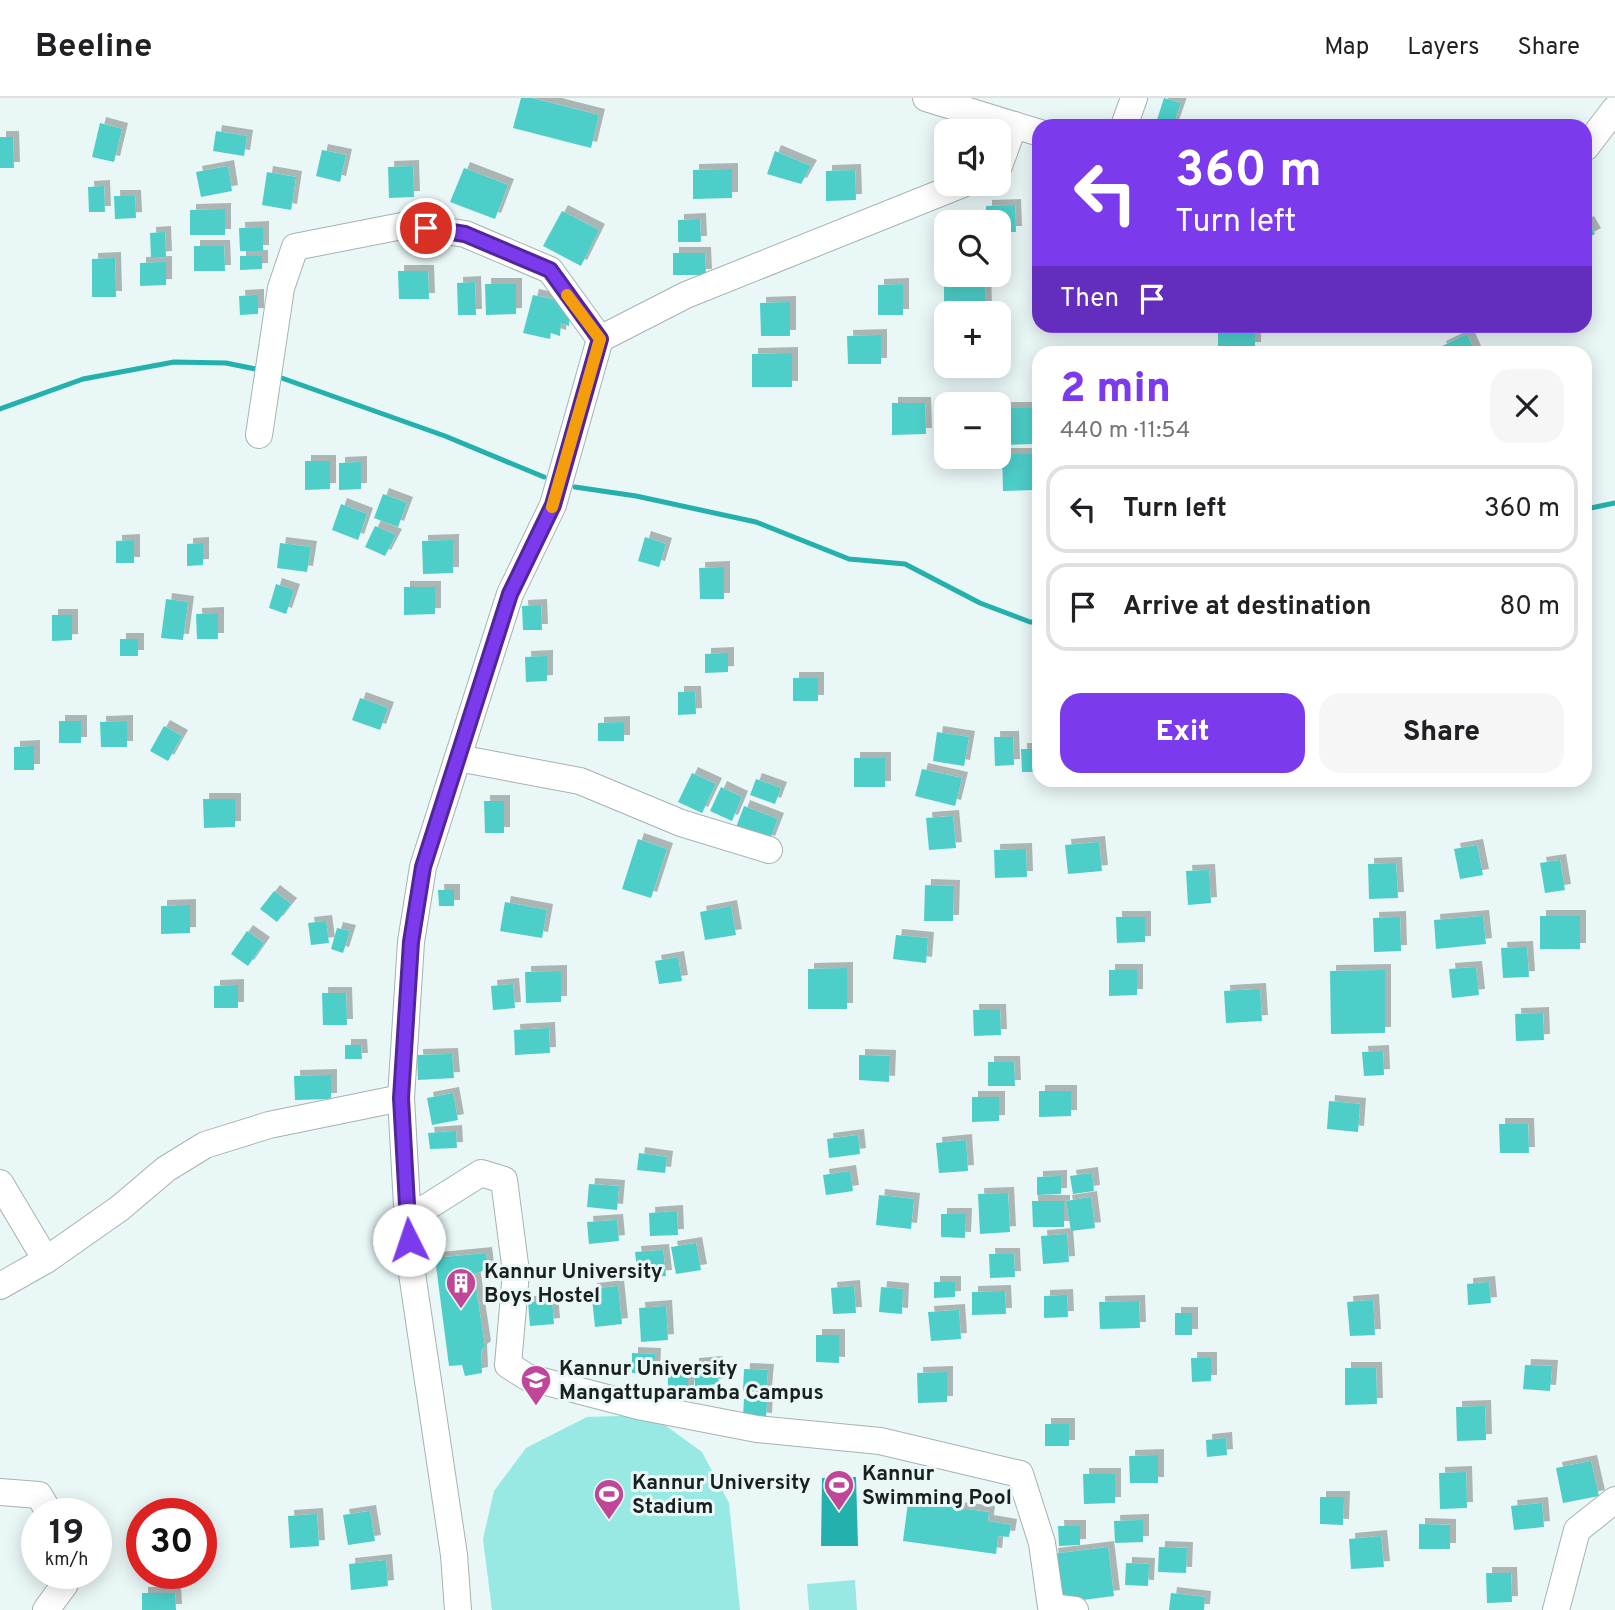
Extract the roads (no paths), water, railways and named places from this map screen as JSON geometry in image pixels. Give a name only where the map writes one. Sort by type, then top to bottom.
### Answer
[{"type":"street","points":[[926,98],[1032,131]]},
{"type":"street","points":[[1126,119],[1133,98]]},
{"type":"street","points":[[1592,139],[1615,108]]},
{"type":"street","points":[[1011,133],[1014,125]]},
{"type":"street","points":[[458,1610],[454,1555],[411,1260],[401,1098],[413,929],[423,867],[510,594],[553,505],[600,339],[687,295],[934,196]]},
{"type":"street","points":[[259,435],[281,288],[295,247],[407,225],[465,234],[550,270],[600,339]]},
{"type":"street","points":[[458,758],[580,781],[681,823],[769,850]]},
{"type":"street","points":[[0,1286],[46,1260],[120,1208],[166,1169],[205,1145],[269,1125],[401,1098]]},
{"type":"street","points":[[408,1219],[481,1173],[504,1180],[516,1272],[508,1365],[527,1377],[638,1406],[757,1429],[880,1441],[1020,1474],[1042,1543],[1051,1607],[1075,1610]]},
{"type":"street","points":[[0,1183],[46,1260]]},
{"type":"street","points":[[0,1492],[39,1495],[41,1498]]},
{"type":"street","points":[[1556,1610],[1577,1530],[1615,1500]]},
{"type":"street","points":[[46,1610],[61,1589]]},
{"type":"waterway","points":[[0,409],[83,379],[174,362],[226,363],[260,370]]},
{"type":"waterway","points":[[276,376],[445,436],[544,477]]},
{"type":"waterway","points":[[575,487],[636,496],[756,522],[849,559],[905,564],[980,603],[1032,622]]},
{"type":"waterway","points":[[1592,508],[1615,503]]},
{"type":"place","name":"Kannur University Boys Hostel","points":[[461,1310]]},
{"type":"place","name":"Kannur University Mangattuparamba Campus","points":[[536,1407]]},
{"type":"place","name":"Kannur Swimming Pool","points":[[839,1512]]},
{"type":"place","name":"Kannur University Stadium","points":[[609,1521]]}]
